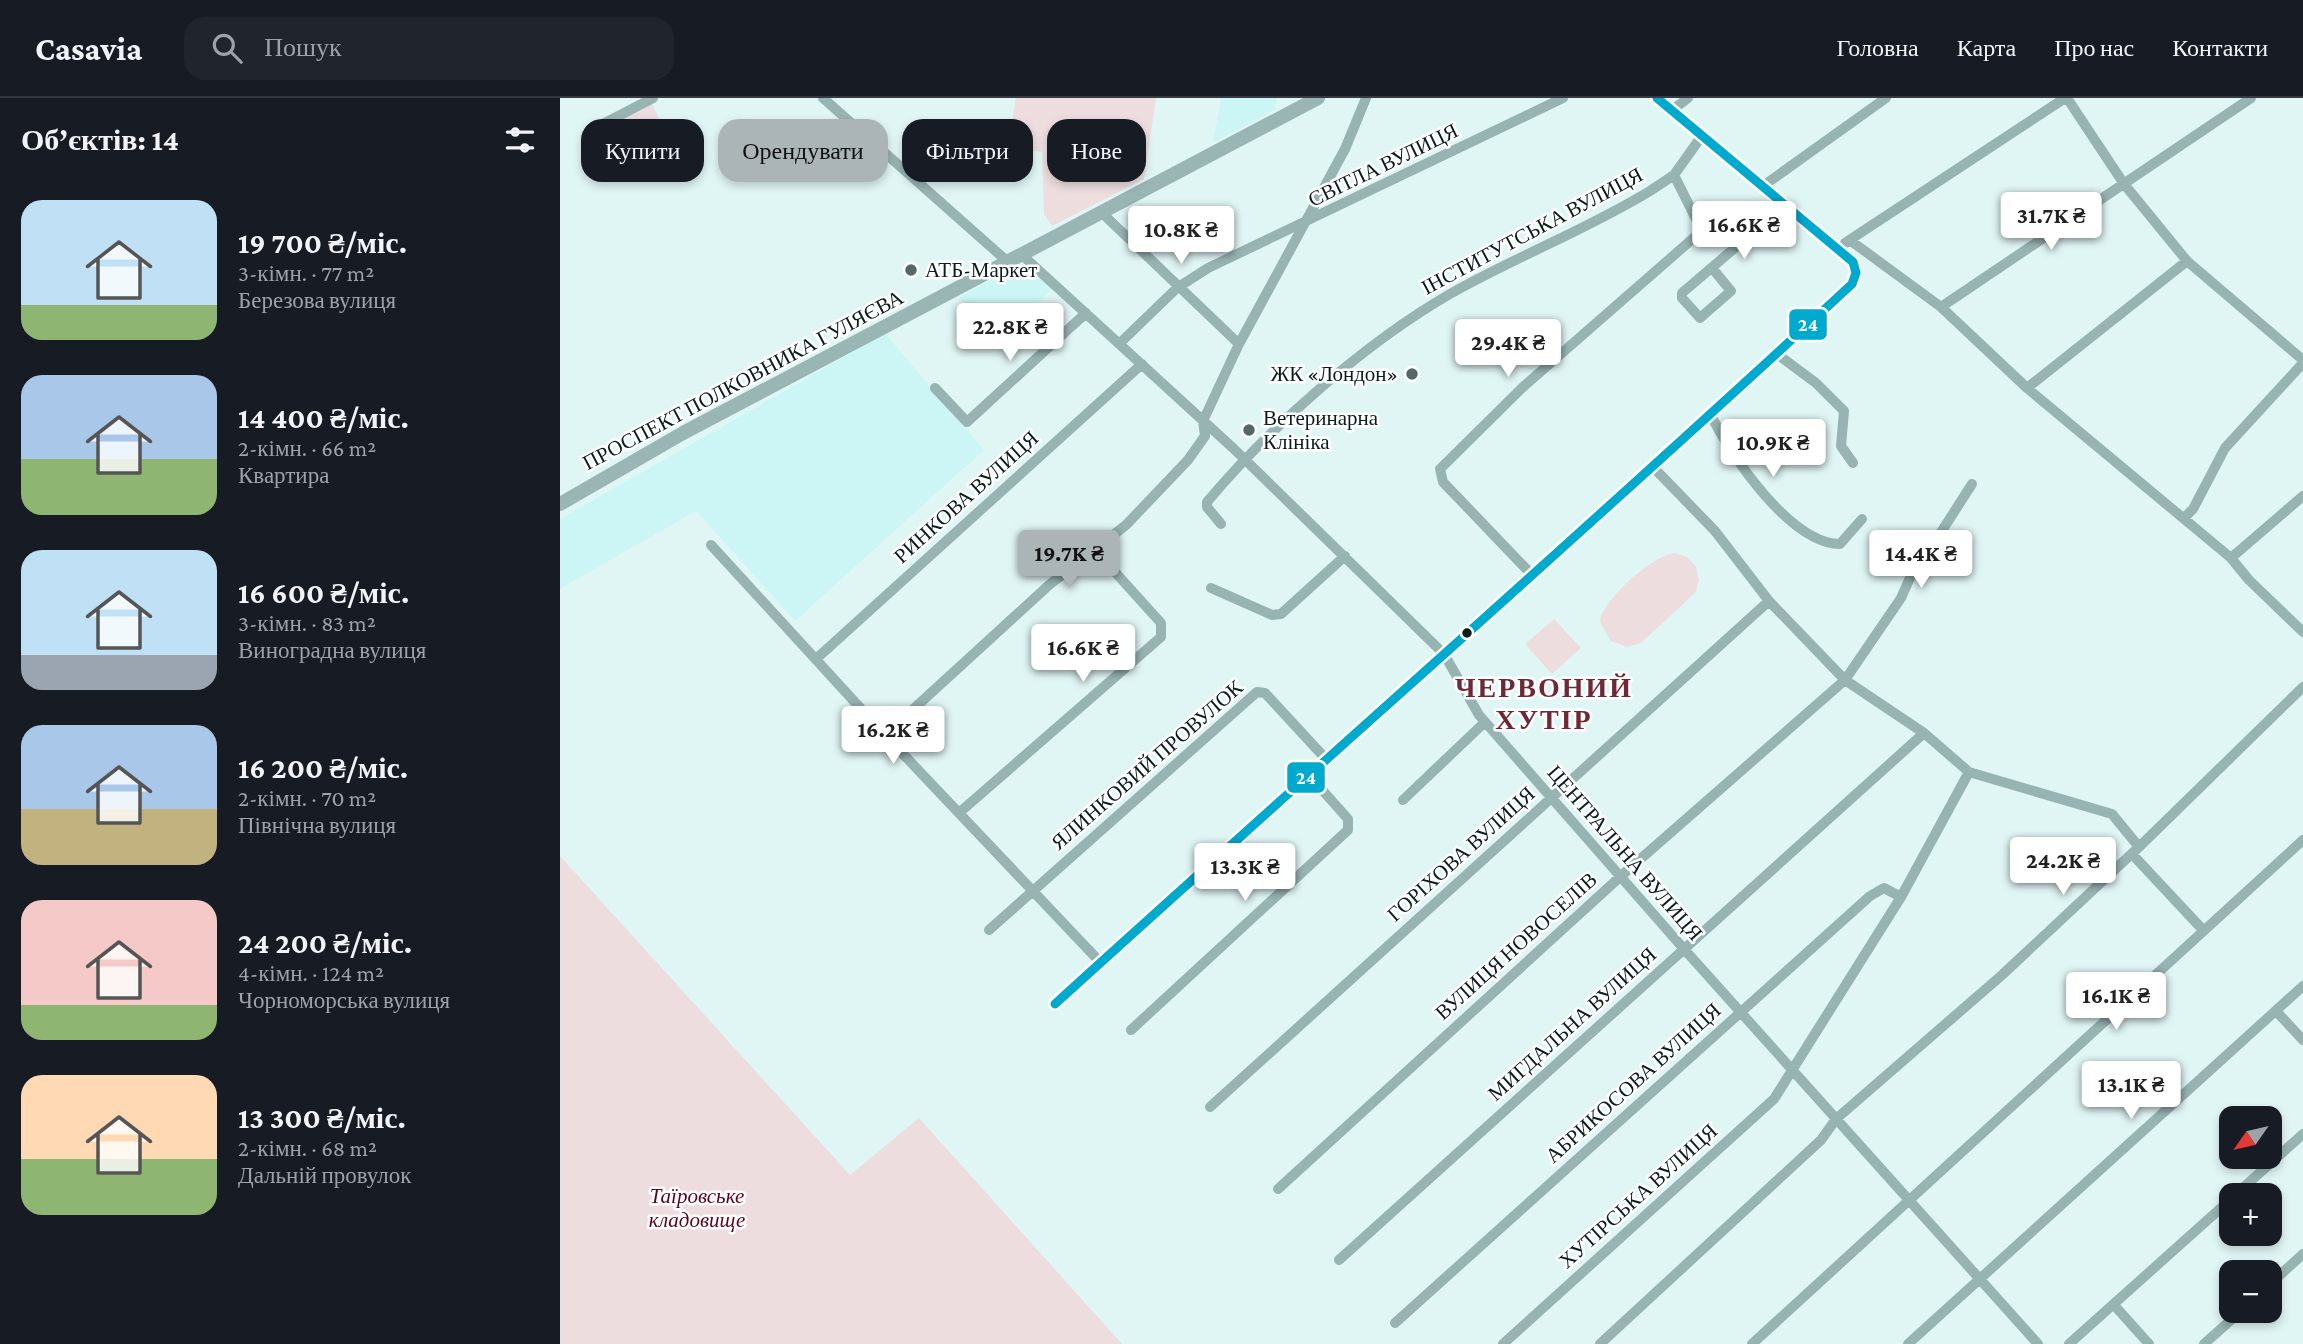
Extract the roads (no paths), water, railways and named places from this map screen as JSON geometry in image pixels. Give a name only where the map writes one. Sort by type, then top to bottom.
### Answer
[{"type":"main road","name":"ПРОСПЕКТ ПОЛКОВНИКА ГУЛЯЄВА","points":[[560,504],[683,433],[1318,98]]},
{"type":"street","points":[[613,119],[653,98]]},
{"type":"street","points":[[824,98],[1008,262]]},
{"type":"street","points":[[1120,343],[1179,286],[1208,268],[1307,223],[1345,149],[1366,98]]},
{"type":"street","name":"СВІТЛА ВУЛИЦЯ","points":[[885,735],[1049,585],[1096,551],[1188,460],[1205,436],[1203,421],[1239,344],[1307,223],[1563,98]]},
{"type":"street","points":[[1055,1004],[1325,758],[1654,468],[1852,284],[1856,268],[1836,247],[1657,98]]},
{"type":"street","points":[[1671,111],[1688,98]]},
{"type":"street","points":[[1763,186],[1886,98]]},
{"type":"street","points":[[1836,247],[1851,241],[2066,98],[2124,184],[2187,261],[2303,362],[2225,447],[2193,509],[2184,519]]},
{"type":"street","points":[[1941,307],[2251,98]]},
{"type":"street","name":"ІНСТИТУТСЬКА ВУЛИЦЯ","points":[[1222,524],[1208,508],[1207,502],[1243,458],[1349,366],[1449,295],[1634,201],[1674,175],[1701,137]]},
{"type":"street","points":[[1533,576],[1444,482],[1440,469],[1523,387],[1697,235],[1699,225],[1674,175]]},
{"type":"street","points":[[1712,268],[1731,291],[1700,318],[1681,296],[1712,268],[1785,205]]},
{"type":"street","points":[[1101,212],[1239,344]]},
{"type":"street","points":[[1851,241],[1941,307],[2027,388],[2184,519],[2234,556],[2249,580],[2302,630]]},
{"type":"street","name":"ЦЕНТРАЛЬНА ВУЛИЦЯ","points":[[1022,255],[1243,458],[1444,654],[1457,680],[1485,722],[1740,1013],[2038,1344]]},
{"type":"street","points":[[2027,388],[2187,261]]},
{"type":"street","points":[[935,388],[967,422],[1086,313]]},
{"type":"street","points":[[1777,354],[1816,383],[1844,411],[1841,446],[1853,463]]},
{"type":"street","name":"РИНКОВА ВУЛИЦЯ","points":[[816,659],[1142,364]]},
{"type":"street","points":[[1711,415],[1734,459],[1774,503],[1808,534],[1840,544],[1862,519]]},
{"type":"street","points":[[1654,468],[1715,531],[1769,601],[1845,680],[1924,733],[1969,772],[2112,814],[2136,851],[2203,930]]},
{"type":"street","name":"ВУЛИЦЯ НОВОСЕЛІВ","points":[[1278,1189],[1621,876],[1845,680],[1901,598],[1913,570],[1929,551],[1972,484]]},
{"type":"street","points":[[2234,556],[2303,496]]},
{"type":"street","points":[[711,545],[885,735],[1101,963]]},
{"type":"street","points":[[960,812],[1163,634],[1161,623],[1096,551]]},
{"type":"street","points":[[1211,588],[1272,615],[1281,614],[1345,556]]},
{"type":"street","name":"ГОРІХОВА ВУЛИЦЯ","points":[[1210,1107],[1769,601]]},
{"type":"street","points":[[1600,1344],[1821,1140],[1836,1119],[2002,975],[2136,851],[2303,687]]},
{"type":"street","name":"ЯЛИНКОВИЙ ПРОВУЛОК","points":[[989,930],[1257,692],[1265,693],[1325,758]]},
{"type":"street","points":[[1403,800],[1485,722]]},
{"type":"street","name":"МИГДАЛЬНА ВУЛИЦЯ","points":[[1339,1260],[1924,733]]},
{"type":"street","points":[[1793,1071],[1901,897],[1969,772]]},
{"type":"street","points":[[1131,1030],[1348,830],[1348,819],[1308,774]]},
{"type":"street","points":[[1752,1344],[2303,840]]},
{"type":"street","name":"АБРИКОСОВА ВУЛИЦЯ","points":[[1395,1323],[1870,896],[1884,888],[1901,897]]},
{"type":"street","points":[[1908,1344],[2303,986]]},
{"type":"street","points":[[2276,1011],[2303,1040]]},
{"type":"street","name":"ХУТІРСЬКА ВУЛИЦЯ","points":[[1503,1344],[1774,1100],[1793,1071]]},
{"type":"street","points":[[2248,1183],[2303,1134]]},
{"type":"street","points":[[2069,1344],[2219,1210]]},
{"type":"street","points":[[2282,1273],[2303,1254]]},
{"type":"street","points":[[2114,1305],[2149,1344]]},
{"type":"street","points":[[2204,1344],[2228,1323]]},
{"type":"place","name":"АТБ-Маркет","points":[[911,270]]},
{"type":"place","name":"ЖК «Лондон»","points":[[1412,374]]},
{"type":"place","name":"Ветеринарна Клініка","points":[[1249,430]]},
{"type":"district","name":"ЧЕРВОНИЙ ХУТІР","points":[[1544,703]]},
{"type":"park label","name":"Таїровське кладовище","points":[[697,1208]]}]
